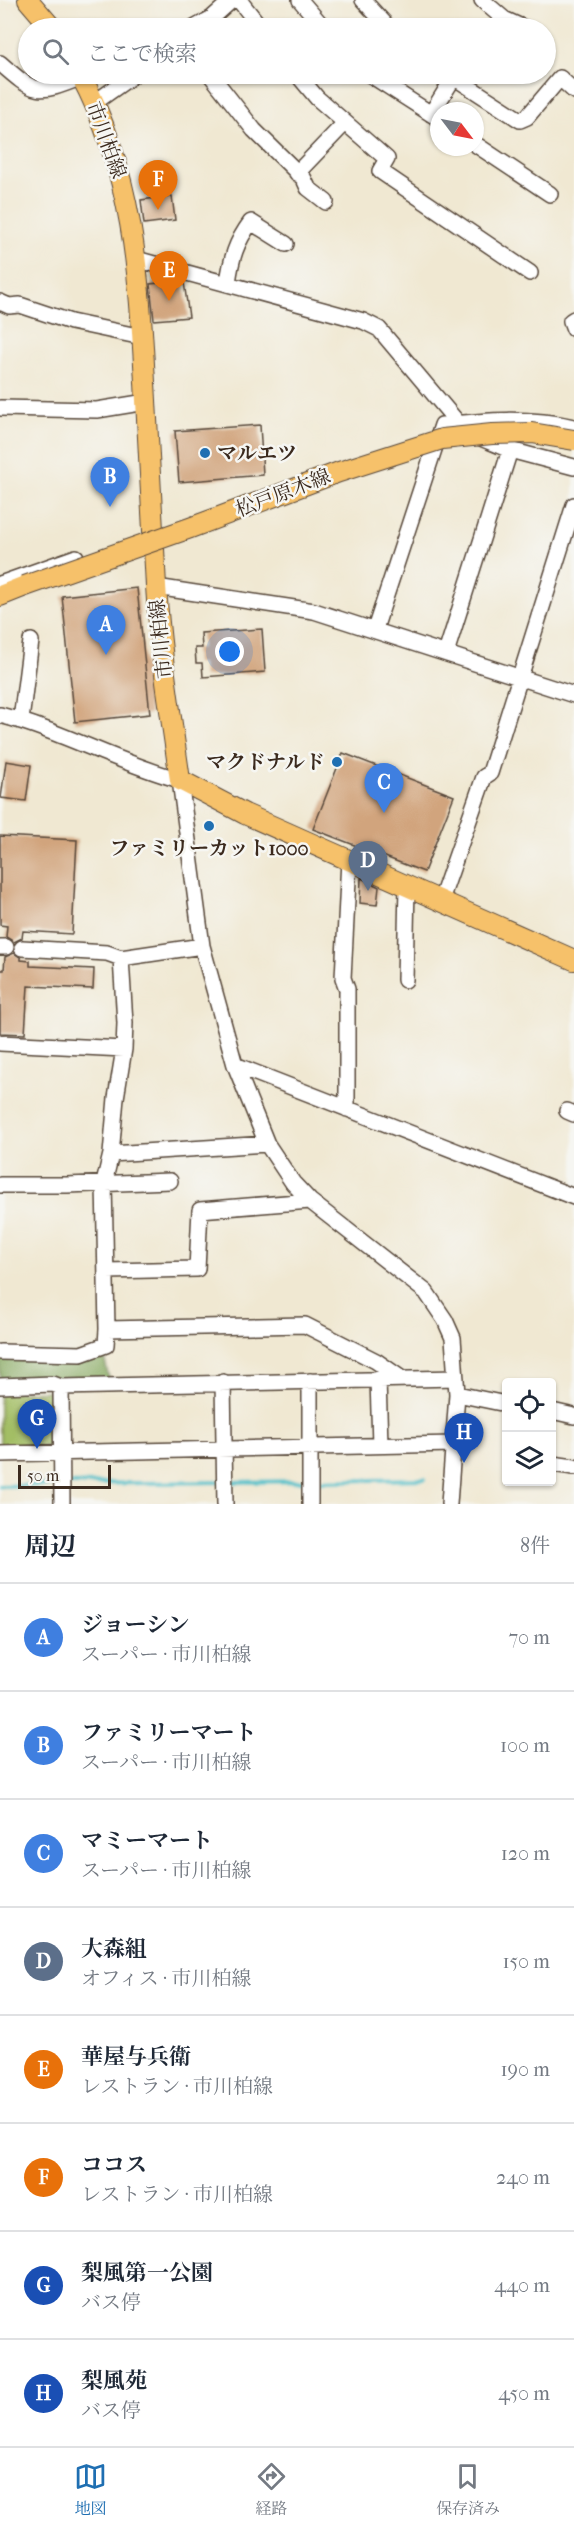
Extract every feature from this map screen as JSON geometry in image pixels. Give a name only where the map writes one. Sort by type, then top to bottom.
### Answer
[{"type":"main road","points":[[28,0],[43,18]]},
{"type":"main road","name":"市川柏線","points":[[85,84],[119,166],[136,260],[162,659],[180,780]]},
{"type":"main road","name":"松戸原木線","points":[[0,596],[339,472],[442,439],[532,433],[574,440]]},
{"type":"main road","points":[[180,780],[245,814],[574,960]]},
{"type":"street","points":[[212,18],[232,0]]},
{"type":"street","points":[[239,0],[253,18]]},
{"type":"street","points":[[300,0],[315,18]]},
{"type":"street","points":[[363,0],[380,18]]},
{"type":"street","points":[[482,0],[503,18]]},
{"type":"street","points":[[0,63],[18,78]]},
{"type":"street","points":[[556,83],[560,78],[574,91]]},
{"type":"street","points":[[25,84],[30,88],[48,88],[58,84]]},
{"type":"street","points":[[94,103],[121,84]]},
{"type":"street","points":[[218,84],[254,130],[297,173],[308,188],[326,202]]},
{"type":"street","points":[[305,84],[316,98],[344,124],[387,159],[380,171],[530,273]]},
{"type":"street","points":[[384,84],[430,114]]},
{"type":"street","points":[[441,102],[448,84]]},
{"type":"street","points":[[466,84],[520,120],[527,117],[555,84]]},
{"type":"street","points":[[297,173],[344,124]]},
{"type":"street","points":[[484,150],[550,194]]},
{"type":"street","points":[[228,283],[232,254],[241,235],[251,222],[286,244]]},
{"type":"street","points":[[136,260],[363,321],[379,329],[458,423],[476,436],[510,450],[574,467]]},
{"type":"street","points":[[0,302],[9,306],[20,305],[70,322],[142,337]]},
{"type":"street","points":[[574,319],[571,321],[574,328]]},
{"type":"street","points":[[0,408],[97,410],[146,402]]},
{"type":"street","points":[[375,629],[442,425],[480,420],[522,419],[574,427]]},
{"type":"street","points":[[446,653],[510,450]]},
{"type":"street","points":[[441,900],[483,777],[490,773],[574,505]]},
{"type":"street","points":[[0,584],[76,557]]},
{"type":"street","points":[[156,587],[314,611],[574,694]]},
{"type":"street","points":[[21,720],[31,641]]},
{"type":"street","points":[[0,715],[21,720],[143,770],[180,780],[202,946],[235,1065],[267,1144],[293,1183],[310,1201],[426,1292],[446,1320],[453,1338],[457,1394],[449,1504]]},
{"type":"street","points":[[347,1109],[347,989],[342,978],[349,860]]},
{"type":"street","points":[[405,980],[407,886]]},
{"type":"street","points":[[21,948],[107,953],[121,958],[202,946]]},
{"type":"street","points":[[0,1352],[81,1354],[106,1345],[104,1183],[111,1154],[116,1098],[124,1049],[125,1023],[121,958]]},
{"type":"street","points":[[0,1044],[124,1049]]},
{"type":"street","points":[[235,1065],[574,1197]]},
{"type":"street","points":[[111,1154],[267,1144]]},
{"type":"street","points":[[0,1185],[170,1181]]},
{"type":"street","points":[[106,1271],[197,1269],[200,1210],[310,1201]]},
{"type":"street","points":[[107,1329],[305,1325],[376,1361],[402,1379]]},
{"type":"street","points":[[0,1386],[53,1384],[61,1388],[456,1378]]},
{"type":"street","points":[[378,1379],[380,1445]]},
{"type":"street","points":[[310,1381],[310,1504]]},
{"type":"street","points":[[223,1383],[225,1504]]},
{"type":"street","points":[[61,1388],[62,1504]]},
{"type":"street","points":[[457,1394],[502,1403]]},
{"type":"street","points":[[556,1412],[574,1416]]},
{"type":"street","points":[[0,1454],[225,1447],[454,1444]]},
{"type":"street","points":[[556,1465],[574,1467]]},
{"type":"green space","points":[[99,1353],[104,1356],[109,1379],[0,1379],[0,1359]]},
{"type":"green space","points":[[51,1391],[55,1394],[55,1444],[53,1446],[0,1448],[0,1393]]},
{"type":"building","points":[[172,196],[175,220],[144,224],[141,200]]},
{"type":"building","points":[[184,282],[189,317],[154,320],[150,284]]},
{"type":"building","points":[[260,425],[263,475],[179,482],[175,431]]},
{"type":"building","points":[[137,588],[150,714],[75,722],[62,596]]},
{"type":"building","points":[[262,629],[265,672],[203,677],[202,663],[196,663],[195,648],[202,648],[201,633]]},
{"type":"building","points":[[343,753],[454,796],[424,872],[313,829]]},
{"type":"building","points":[[6,761],[31,765],[26,801],[1,798]]},
{"type":"building","points":[[0,836],[77,840],[72,934],[23,931],[22,938],[14,942],[6,937],[7,926],[0,925]]},
{"type":"building","points":[[361,878],[379,887],[377,905],[360,903]]},
{"type":"building","points":[[14,953],[21,960],[30,961],[30,966],[94,969],[93,989],[28,986],[25,1034],[0,1033],[0,970],[4,970],[5,957]]},
{"type":"waterway","points":[[315,1481],[425,1479]]},
{"type":"waterway","points":[[228,1482],[308,1481]]},
{"type":"waterway","points":[[66,1484],[221,1482]]},
{"type":"waterway","points":[[0,1486],[59,1485]]},
{"type":"place","name":"ココス","points":[[158,210]]},
{"type":"place","name":"華屋与兵衛","points":[[169,301]]},
{"type":"place","name":"マルエツ","points":[[205,453]]},
{"type":"place","name":"ファミリーマート","points":[[110,507]]},
{"type":"place","name":"ジョーシン","points":[[106,655]]},
{"type":"place","name":"マクドナルド","points":[[337,762]]},
{"type":"place","name":"マミーマート","points":[[384,813]]},
{"type":"place","name":"ファミリーカット1000","points":[[209,826]]},
{"type":"place","name":"大森組","points":[[368,891]]},
{"type":"place","name":"梨風第一公園","points":[[37,1449]]},
{"type":"place","name":"梨風苑","points":[[464,1463]]}]
